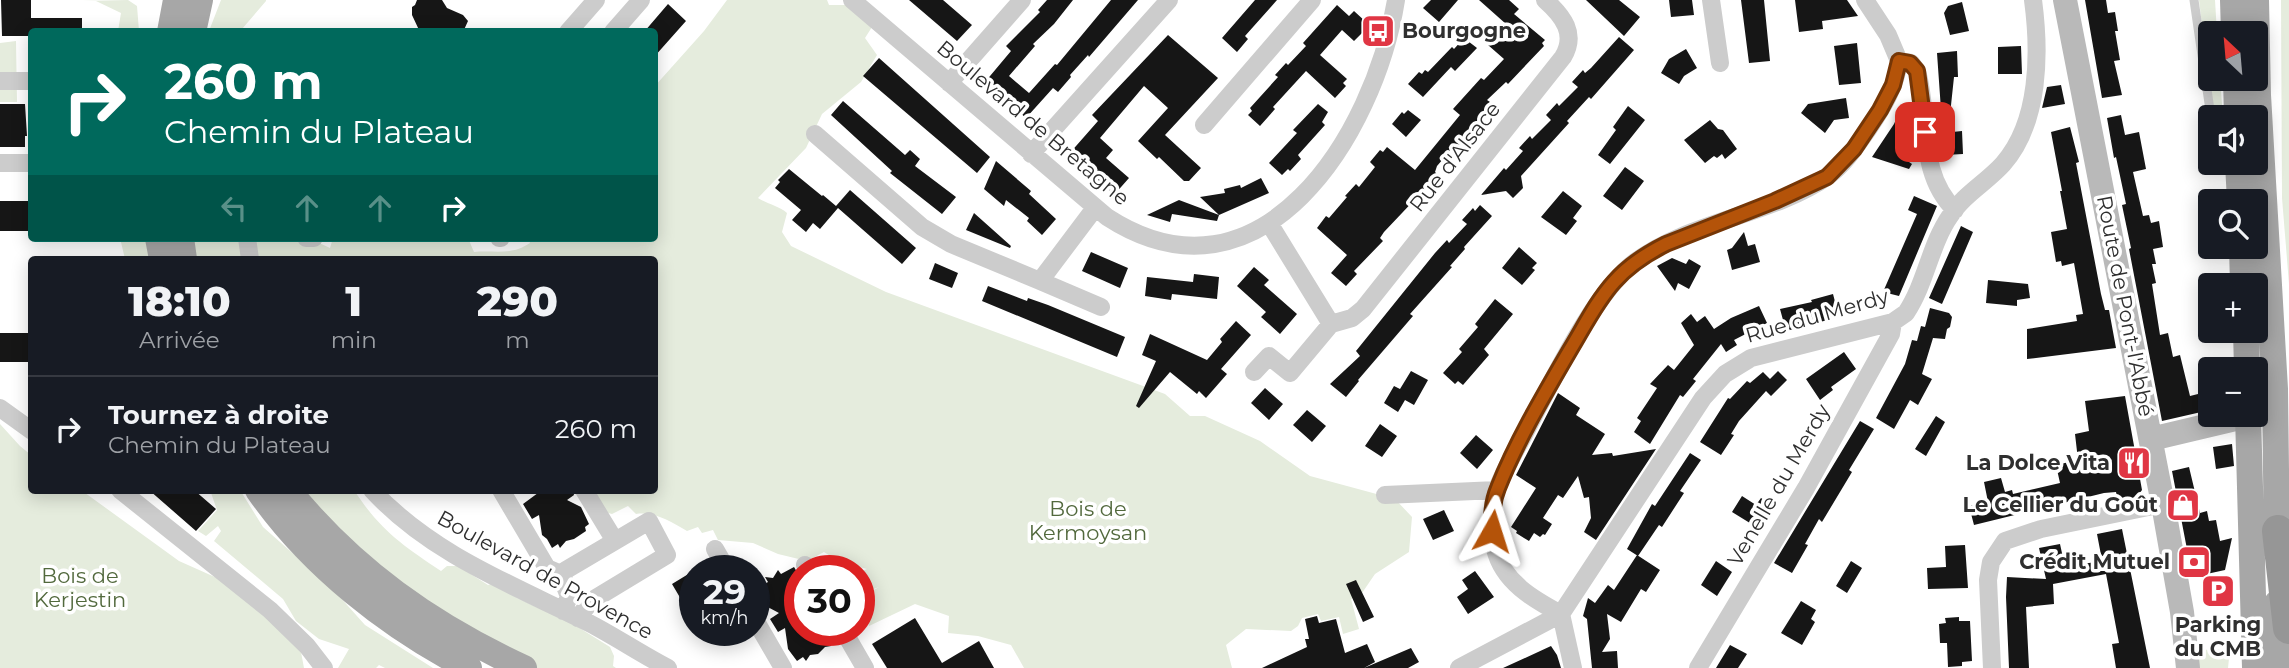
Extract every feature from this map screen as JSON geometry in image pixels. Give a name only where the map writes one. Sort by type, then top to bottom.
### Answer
[{"type":"highway","points":[[2278,531],[2289,628]]},
{"type":"main road","points":[[156,28],[159,0]]},
{"type":"main road","points":[[176,0],[189,22],[207,0]]},
{"type":"main road","name":"Route de Pont-l'Abbé","points":[[2065,0],[2163,504],[2180,601],[2186,663]]},
{"type":"main road","points":[[2233,0],[2234,21]]},
{"type":"main road","points":[[2256,0],[2258,94],[2275,389],[2278,668]]},
{"type":"main road","points":[[2151,439],[2200,427]]},
{"type":"main road","points":[[2248,427],[2255,668]]},
{"type":"main road","points":[[260,494],[338,578],[408,632],[470,668]]},
{"type":"main road","points":[[291,494],[337,545],[396,595],[428,617],[524,668]]},
{"type":"street","points":[[572,28],[596,0]]},
{"type":"street","name":"Boulevard de Bretagne","points":[[852,0],[1095,208],[1130,232],[1171,245],[1203,246],[1245,236],[1269,223],[1309,189],[1325,170],[1351,133],[1381,63],[1396,0]]},
{"type":"street","points":[[948,83],[1022,0]]},
{"type":"street","points":[[1031,154],[1169,0]]},
{"type":"street","points":[[1204,125],[1312,0]]},
{"type":"street","name":"Rue d'Alsace","points":[[1254,372],[1269,356],[1290,373],[1331,324],[1352,318],[1363,309],[1563,57],[1570,43],[1569,33],[1563,18],[1545,0]]},
{"type":"street","points":[[1711,0],[1720,62]]},
{"type":"street","points":[[1573,668],[1561,614],[1522,591],[1501,565],[1492,531],[1497,489],[1557,373],[1613,282],[1635,262],[1666,244],[1775,201],[1827,177],[1854,149],[1893,85],[1899,61],[1888,35],[1866,0]]},
{"type":"street","name":"Rue du Merdy","points":[[1459,668],[1561,614],[1703,398],[1725,374],[1740,363],[1767,353],[1893,322],[1906,313],[1946,223],[1955,209],[2004,163],[2021,135],[2031,102],[2037,67],[2034,0]]},
{"type":"street","points":[[616,28],[636,2]]},
{"type":"street","points":[[1899,61],[1910,63],[1917,71],[1931,172],[1943,197],[1955,209]]},
{"type":"street","points":[[0,81],[28,81]]},
{"type":"street","points":[[815,134],[941,240],[1101,307]]},
{"type":"street","points":[[0,163],[28,163]]},
{"type":"street","points":[[1040,281],[1095,208]]},
{"type":"street","points":[[1269,223],[1331,324]]},
{"type":"street","name":"Venelle du Merdy","points":[[1698,668],[1806,488],[1891,334],[1893,322]]},
{"type":"street","points":[[0,408],[28,428]]},
{"type":"street","points":[[1385,495],[1497,489]]},
{"type":"street","points":[[125,494],[270,610],[307,646],[324,668]]},
{"type":"street","name":"Boulevard de Provence","points":[[376,494],[395,513],[438,545],[490,576],[571,614],[668,668]]},
{"type":"street","points":[[504,494],[547,568],[563,575]]},
{"type":"street","points":[[586,494],[615,541]]},
{"type":"street","points":[[1992,668],[1988,580],[1994,555],[2005,541],[2041,529],[2163,504]]},
{"type":"street","points":[[649,521],[667,555],[571,614],[569,597],[563,583],[563,575],[569,566],[649,521]]},
{"type":"street","points":[[715,549],[718,555]]},
{"type":"street","points":[[770,646],[783,668]]},
{"type":"street","points":[[853,646],[866,668]]},
{"type":"lane","points":[[2194,0],[2209,105]]},
{"type":"green space","points":[[128,0],[137,6],[139,28],[118,28],[121,13],[96,1],[82,1]]},
{"type":"green space","points":[[221,0],[266,0],[243,28],[210,28]]},
{"type":"green space","name":"Bois de Kermoysan","points":[[727,0],[827,0],[829,5],[846,5],[872,27],[865,38],[877,55],[861,82],[822,114],[806,148],[758,198],[787,213],[782,232],[791,246],[886,292],[1165,394],[1190,416],[1205,416],[1260,441],[1310,476],[1395,499],[1412,517],[1409,552],[1375,574],[1362,593],[1351,599],[1359,629],[1343,634],[1339,617],[1321,621],[1318,614],[1302,618],[1298,626],[1291,631],[1246,629],[1226,645],[1232,668],[1024,668],[1011,645],[978,636],[948,633],[949,616],[915,604],[875,623],[875,589],[879,587],[875,588],[875,555],[829,555],[824,552],[818,555],[784,555],[753,543],[718,540],[713,530],[702,533],[698,527],[687,531],[656,516],[636,514],[628,506],[612,514],[604,512],[594,494],[658,494],[658,256],[253,256],[251,242],[317,242],[330,248],[332,242],[470,242],[474,252],[503,252],[516,250],[530,242],[658,242],[658,83],[704,31]]},
{"type":"green space","points":[[2199,0],[2215,0],[2216,21],[2202,21]]},
{"type":"green space","points":[[2281,0],[2289,0],[2289,284],[2282,198]]},
{"type":"green space","points":[[16,41],[17,102],[0,102],[0,43]]},
{"type":"green space","points":[[2210,91],[2221,91],[2222,105],[2212,105]]},
{"type":"green space","points":[[121,242],[146,242],[149,256],[124,256]]},
{"type":"green space","points":[[192,242],[239,242],[242,256],[193,256]]},
{"type":"green space","name":"Bois de Kerjestin","points":[[0,424],[28,453],[28,494],[87,494],[179,561],[244,590],[301,652],[304,668],[0,668]]},
{"type":"green space","points":[[211,494],[242,494],[263,527],[331,587],[365,625],[433,668],[385,668],[379,665],[376,668],[338,668],[349,649],[319,639],[296,621],[283,599],[214,541],[221,531],[218,526],[206,536],[198,531],[217,510]]},
{"type":"green space","points":[[300,494],[357,494],[383,526],[427,562],[441,571],[447,566],[458,566],[488,585],[494,583],[517,598],[573,624],[610,647],[614,656],[613,666],[616,668],[535,668],[439,619]]},
{"type":"green space","points":[[2230,649],[2228,668],[2197,668],[2197,650]]},
{"type":"building","points":[[1,0],[31,0],[31,18],[82,18],[82,28],[28,28],[28,36],[2,36]]},
{"type":"building","points":[[417,0],[442,0],[447,8],[463,15],[468,21],[465,28],[418,28],[412,15],[412,7]]},
{"type":"building","points":[[909,0],[943,0],[972,25],[957,41]]},
{"type":"building","points":[[1047,0],[1073,0],[1033,44],[1035,46],[1009,76],[1029,93],[1055,64],[1057,65],[1111,0],[1138,0],[1058,92],[1053,88],[1026,118],[985,82],[1011,51],[1006,46],[1040,12],[1038,10]]},
{"type":"building","points":[[1255,0],[1277,0],[1245,36],[1248,39],[1237,52],[1222,38]]},
{"type":"building","points":[[1431,0],[1458,0],[1439,22],[1423,8]]},
{"type":"building","points":[[1479,0],[1509,0],[1519,9],[1514,14],[1545,40],[1542,43],[1544,46],[1508,84],[1506,82],[1487,100],[1490,102],[1484,110],[1487,112],[1480,120],[1482,122],[1459,147],[1456,144],[1437,166],[1435,172],[1438,175],[1384,232],[1380,238],[1383,241],[1354,271],[1357,274],[1346,286],[1331,273],[1347,255],[1317,228],[1326,216],[1329,218],[1356,184],[1359,187],[1375,167],[1370,162],[1380,150],[1383,152],[1387,147],[1415,170],[1460,115],[1453,109],[1481,78],[1484,80],[1504,59],[1488,45],[1506,24]]},
{"type":"building","points":[[1586,0],[1619,0],[1640,17],[1624,36]]},
{"type":"building","points":[[1669,0],[1692,0],[1694,15],[1671,17]]},
{"type":"building","points":[[1741,0],[1764,0],[1770,61],[1749,63]]},
{"type":"building","points":[[1795,0],[1847,0],[1858,16],[1822,21],[1823,29],[1799,32]]},
{"type":"building","points":[[2085,0],[2106,0],[2108,13],[2115,12],[2120,60],[2114,61],[2122,95],[2102,98]]},
{"type":"building","points":[[1962,2],[1969,31],[1950,35],[1944,13],[1948,6]]},
{"type":"building","points":[[668,4],[686,21],[658,52],[658,28],[647,28]]},
{"type":"building","points":[[1337,5],[1349,16],[1354,11],[1366,22],[1362,26],[1365,30],[1354,41],[1342,30],[1320,55],[1347,79],[1343,83],[1346,86],[1335,98],[1306,71],[1273,107],[1275,109],[1260,126],[1248,115],[1252,111],[1250,108],[1278,77],[1275,75],[1306,46],[1303,43]]},
{"type":"building","points":[[1168,35],[1218,78],[1165,135],[1201,168],[1189,181],[1184,181],[1138,141],[1168,108],[1144,86],[1100,138],[1113,150],[1106,158],[1129,178],[1114,195],[1069,154],[1098,121],[1092,115]]},
{"type":"building","points":[[1619,37],[1634,50],[1591,99],[1589,97],[1567,121],[1569,123],[1521,176],[1523,188],[1513,198],[1506,191],[1481,195],[1523,151],[1519,148],[1530,136],[1532,139],[1551,120],[1546,115],[1578,87],[1572,82],[1583,70],[1585,73],[1591,68]]},
{"type":"building","points":[[1464,38],[1477,48],[1455,71],[1451,67],[1423,97],[1408,84],[1419,72],[1428,72]]},
{"type":"building","points":[[1857,43],[1861,83],[1839,85],[1834,46]]},
{"type":"building","points":[[2021,46],[2022,74],[1998,74],[1998,47]]},
{"type":"building","points":[[1686,49],[1697,68],[1684,76],[1679,84],[1661,73],[1669,59]]},
{"type":"building","points":[[1957,51],[1958,77],[1954,77],[1949,124],[1942,124],[1937,53]]},
{"type":"building","points":[[879,58],[990,157],[977,173],[863,76]]},
{"type":"building","points":[[2061,85],[2065,104],[2042,108],[2047,87]]},
{"type":"building","points":[[1846,98],[1849,118],[1834,120],[1825,133],[1801,113],[1808,104]]},
{"type":"building","points":[[843,101],[905,155],[910,150],[920,159],[915,166],[956,197],[942,214],[890,173],[892,171],[831,115]]},
{"type":"building","points":[[0,104],[25,104],[25,147],[0,147]]},
{"type":"building","points":[[1318,104],[1328,112],[1322,122],[1325,125],[1298,155],[1301,159],[1282,175],[1269,163],[1297,133],[1293,130]]},
{"type":"building","points":[[1628,106],[1645,120],[1610,164],[1598,155],[1616,130],[1613,127]]},
{"type":"building","points":[[1408,110],[1421,120],[1406,137],[1392,124],[1402,112],[1404,114]]},
{"type":"building","points":[[1900,111],[1912,116],[1914,131],[1910,130],[1900,156],[1912,164],[1909,169],[1872,157]]},
{"type":"building","points":[[2121,115],[2125,135],[2139,132],[2146,169],[2133,172],[2143,216],[2149,215],[2151,223],[2159,221],[2163,247],[2153,249],[2156,264],[2152,264],[2156,283],[2152,284],[2160,335],[2168,333],[2173,357],[2180,355],[2190,396],[2198,394],[2198,413],[2162,421],[2129,249],[2131,248],[2122,205],[2126,204],[2107,118]]},
{"type":"building","points":[[1710,120],[1718,129],[1723,130],[1737,149],[1725,159],[1722,154],[1705,163],[1684,140]]},
{"type":"building","points":[[2070,127],[2079,162],[2076,163],[2101,294],[2105,310],[2109,310],[2116,348],[2027,359],[2027,329],[2077,321],[2076,315],[2083,314],[2074,263],[2062,266],[2061,261],[2056,262],[2051,232],[2067,229],[2051,132]]},
{"type":"building","points":[[1962,131],[1963,154],[1945,155],[1943,133]]},
{"type":"building","points":[[996,161],[1031,191],[1029,194],[1056,219],[1042,235],[1027,221],[1029,218],[1006,200],[1004,206],[984,189]]},
{"type":"building","points":[[1625,167],[1644,181],[1622,210],[1603,196]]},
{"type":"building","points":[[789,169],[836,206],[850,190],[916,248],[902,264],[838,208],[820,229],[813,223],[806,232],[792,220],[801,210],[775,188],[780,182],[778,180]]},
{"type":"building","points":[[1261,178],[1269,193],[1219,215],[1200,197],[1225,193],[1224,189],[1240,185],[1241,188]]},
{"type":"building","points":[[1563,191],[1582,206],[1573,218],[1577,221],[1566,235],[1541,217]]},
{"type":"building","points":[[1914,196],[1937,206],[1899,296],[1883,292],[1917,214],[1908,210]]},
{"type":"building","points":[[1179,200],[1219,215],[1217,221],[1172,214],[1170,222],[1147,215]]},
{"type":"building","points":[[0,201],[28,201],[28,231],[0,231]]},
{"type":"building","points":[[1480,205],[1492,216],[1464,247],[1450,266],[1452,267],[1410,314],[1413,316],[1346,397],[1330,384],[1360,356],[1356,351],[1435,253],[1467,224],[1462,220],[1473,208],[1475,211]]},
{"type":"building","points":[[974,213],[1011,246],[1010,248],[966,230]]},
{"type":"building","points":[[1961,226],[1973,232],[1942,304],[1929,298]]},
{"type":"building","points":[[1744,232],[1748,246],[1755,244],[1760,262],[1732,270],[1727,250],[1732,248]]},
{"type":"building","points":[[1519,247],[1537,263],[1532,268],[1535,270],[1522,285],[1502,268]]},
{"type":"building","points":[[1091,252],[1128,268],[1120,288],[1082,271]]},
{"type":"building","points":[[1672,258],[1686,264],[1689,259],[1701,266],[1689,289],[1678,283],[1675,291],[1657,266]]},
{"type":"building","points":[[935,263],[958,273],[952,288],[929,279]]},
{"type":"building","points":[[1254,267],[1269,280],[1264,285],[1297,314],[1280,334],[1261,317],[1266,312],[1237,286]]},
{"type":"building","points":[[1194,274],[1219,277],[1217,299],[1172,294],[1171,300],[1145,296],[1147,277],[1193,282]]},
{"type":"building","points":[[1988,280],[2028,284],[2030,298],[2017,300],[2017,306],[1986,303]]},
{"type":"building","points":[[988,286],[1027,301],[1028,298],[1048,305],[1125,337],[1117,357],[982,301]]},
{"type":"building","points":[[1833,294],[1839,317],[1786,331],[1780,309]]},
{"type":"building","points":[[1495,299],[1513,314],[1484,349],[1489,355],[1463,385],[1458,381],[1455,384],[1443,373],[1462,352],[1459,349],[1478,327],[1475,324]]},
{"type":"building","points":[[1759,306],[1767,323],[1734,340],[1737,345],[1726,352],[1721,344],[1693,379],[1696,381],[1683,397],[1680,395],[1650,444],[1634,432],[1641,421],[1637,418],[1657,388],[1650,384],[1668,365],[1674,370],[1694,345],[1681,323],[1691,314],[1697,322],[1705,316],[1714,329]]},
{"type":"building","points":[[1930,308],[1949,313],[1952,317],[1950,327],[1945,339],[1933,338],[1922,374],[1932,379],[1918,405],[1910,400],[1894,429],[1876,418],[1905,364],[1912,340],[1917,341],[1921,326],[1925,327]]},
{"type":"building","points":[[1236,321],[1251,335],[1221,369],[1227,374],[1206,398],[1170,372],[1139,408],[1136,406],[1156,361],[1142,355],[1150,334],[1207,360]]},
{"type":"building","points":[[0,333],[28,333],[28,362],[0,362]]},
{"type":"building","points":[[1844,352],[1856,369],[1831,387],[1833,390],[1820,400],[1806,379]]},
{"type":"building","points":[[1411,371],[1428,380],[1414,405],[1405,400],[1398,412],[1384,403],[1394,386],[1400,389]]},
{"type":"building","points":[[1778,371],[1787,380],[1771,396],[1766,391],[1739,421],[1731,434],[1734,435],[1721,455],[1700,442],[1728,398],[1747,381],[1750,383],[1763,372],[1770,379]]},
{"type":"building","points":[[1265,388],[1283,404],[1269,420],[1251,403]]},
{"type":"building","points":[[1558,393],[1580,408],[1576,415],[1605,434],[1592,455],[1612,453],[1613,456],[1656,449],[1596,540],[1584,532],[1591,518],[1589,497],[1584,498],[1578,476],[1563,498],[1558,495],[1543,518],[1552,524],[1545,535],[1540,537],[1534,533],[1529,541],[1511,527],[1536,488],[1516,475]]},
{"type":"building","points":[[2125,396],[2142,490],[2136,498],[2118,502],[2116,492],[2104,493],[1974,525],[1969,506],[1988,502],[1984,482],[2001,478],[2005,492],[2012,490],[2013,494],[2060,483],[2056,465],[2078,460],[2075,434],[2089,431],[2085,401]]},
{"type":"building","points":[[1307,410],[1326,426],[1312,442],[1293,425]]},
{"type":"building","points":[[1936,416],[1945,422],[1926,456],[1915,449]]},
{"type":"building","points":[[1860,421],[1874,429],[1822,522],[1819,519],[1792,573],[1774,563]]},
{"type":"building","points":[[1380,424],[1397,436],[1382,457],[1365,446]]},
{"type":"building","points":[[1476,435],[1493,450],[1477,469],[1460,453]]},
{"type":"building","points":[[2232,444],[2234,466],[2216,469],[2213,447]]},
{"type":"building","points":[[1690,453],[1701,460],[1680,491],[1684,493],[1662,527],[1659,525],[1638,556],[1627,549],[1652,504],[1655,506]]},
{"type":"building","points":[[2189,467],[2200,513],[2207,511],[2209,521],[2216,520],[2220,541],[2232,538],[2225,570],[2202,575],[2201,568],[2191,570],[2172,471]]},
{"type":"building","points":[[154,494],[199,494],[216,509],[196,531]]},
{"type":"building","points":[[537,494],[574,494],[567,500],[581,507],[589,524],[585,527],[586,531],[574,539],[566,541],[560,548],[558,544],[552,548],[542,535],[539,515],[532,519],[523,504]]},
{"type":"building","points":[[1742,496],[1756,505],[1761,498],[1772,505],[1758,528],[1732,512]]},
{"type":"building","points":[[1444,510],[1454,531],[1433,540],[1423,519]]},
{"type":"building","points":[[2122,529],[2150,668],[2116,668],[2112,644],[2119,643],[2106,574],[2053,584],[2054,604],[2026,607],[2029,668],[2009,668],[2007,577],[2046,579],[2039,548],[2060,544],[2065,567],[2095,562],[2094,556],[2101,555],[2097,534]]},
{"type":"building","points":[[1965,545],[1968,588],[1928,589],[1927,568],[1946,567],[1945,546]]},
{"type":"building","points":[[1637,555],[1660,570],[1646,592],[1641,589],[1621,622],[1607,614],[1610,639],[1602,652],[1617,651],[1618,668],[1592,668],[1587,619],[1583,616],[1588,598],[1595,603],[1608,585],[1614,590]]},
{"type":"building","points":[[1716,561],[1732,572],[1717,596],[1701,585]]},
{"type":"building","points":[[1851,561],[1862,568],[1847,593],[1836,586]]},
{"type":"building","points":[[778,570],[781,574],[784,572],[784,629],[778,632],[770,619],[779,613],[770,608],[770,578],[773,578]]},
{"type":"building","points":[[1475,571],[1494,597],[1468,614],[1457,597],[1468,589],[1462,580]]},
{"type":"building","points":[[679,580],[679,596],[672,584]]},
{"type":"building","points":[[1356,580],[1374,617],[1363,622],[1346,584]]},
{"type":"building","points":[[1801,601],[1816,610],[1811,619],[1815,622],[1802,645],[1781,633]]},
{"type":"building","points":[[1317,616],[1319,623],[1336,619],[1345,653],[1367,644],[1375,662],[1364,668],[1262,668],[1307,647],[1305,639],[1309,639],[1305,619]]},
{"type":"building","points":[[1959,617],[1959,621],[1970,621],[1972,661],[1962,662],[1962,666],[1948,667],[1947,643],[1940,643],[1939,624],[1946,623],[1945,618]]},
{"type":"building","points":[[915,618],[942,663],[979,641],[994,668],[887,668],[873,646],[875,642]]},
{"type":"building","points":[[1730,645],[1747,654],[1738,668],[1716,668]]},
{"type":"building","points":[[788,646],[831,646],[825,647],[818,654],[810,655],[806,661],[803,657],[797,661]]},
{"type":"building","points":[[1551,646],[1561,668],[1503,668]]},
{"type":"building","points":[[1411,648],[1419,662],[1408,668],[1364,668]]},
{"type":"place","name":"Bourgogne","points":[[1378,31]]},
{"type":"place","name":"La Dolce Vita","points":[[2134,463]]},
{"type":"place","name":"Le Cellier du Goût","points":[[2183,505]]},
{"type":"place","name":"Crédit Mutuel","points":[[2194,562]]},
{"type":"place","name":"Parking du CMB","points":[[2218,591]]},
{"type":"route","points":[[1492,531],[1497,489],[1512,458],[1577,338],[1603,295],[1622,273],[1666,244],[1775,201],[1827,177],[1854,149],[1880,110],[1893,85],[1899,61],[1910,63],[1917,71],[1925,132]]}]
